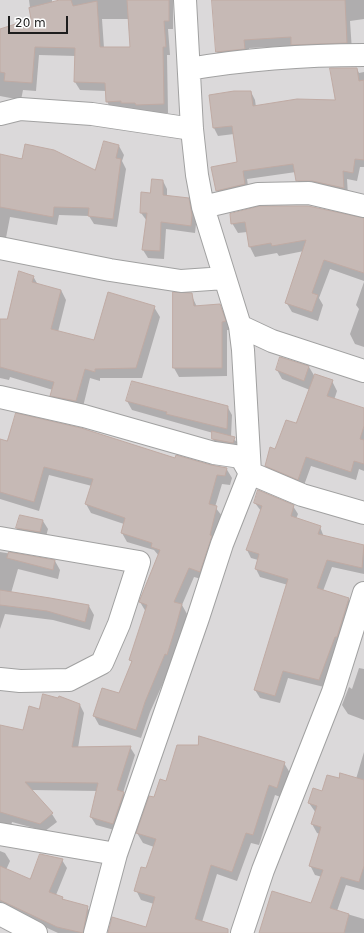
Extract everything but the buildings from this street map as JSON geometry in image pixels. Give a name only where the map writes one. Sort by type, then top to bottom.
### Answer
[{"type":"street","points":[[95,933],[116,854],[198,618],[222,544],[250,473],[243,350],[240,326],[203,207],[197,175],[192,129],[185,0]]},
{"type":"street","points":[[189,69],[234,62],[308,55],[364,55]]},
{"type":"street","points":[[0,114],[20,109],[92,114],[192,129]]},
{"type":"street","points":[[203,207],[258,194],[309,193],[364,206]]},
{"type":"street","points":[[0,248],[110,270],[181,281],[225,278]]},
{"type":"street","points":[[240,326],[272,341],[364,371]]},
{"type":"street","points":[[0,397],[84,416],[214,453],[241,457],[250,473],[302,495],[364,513]]},
{"type":"street","points":[[0,538],[139,562],[119,624],[102,663],[69,680],[20,681],[0,679]]},
{"type":"street","points":[[242,933],[263,870],[334,692],[364,593]]},
{"type":"street","points":[[0,834],[116,854]]},
{"type":"street","points":[[0,914],[36,933]]},
{"type":"shaded area","points":[[0,0],[364,0],[364,933],[0,933]]}]
